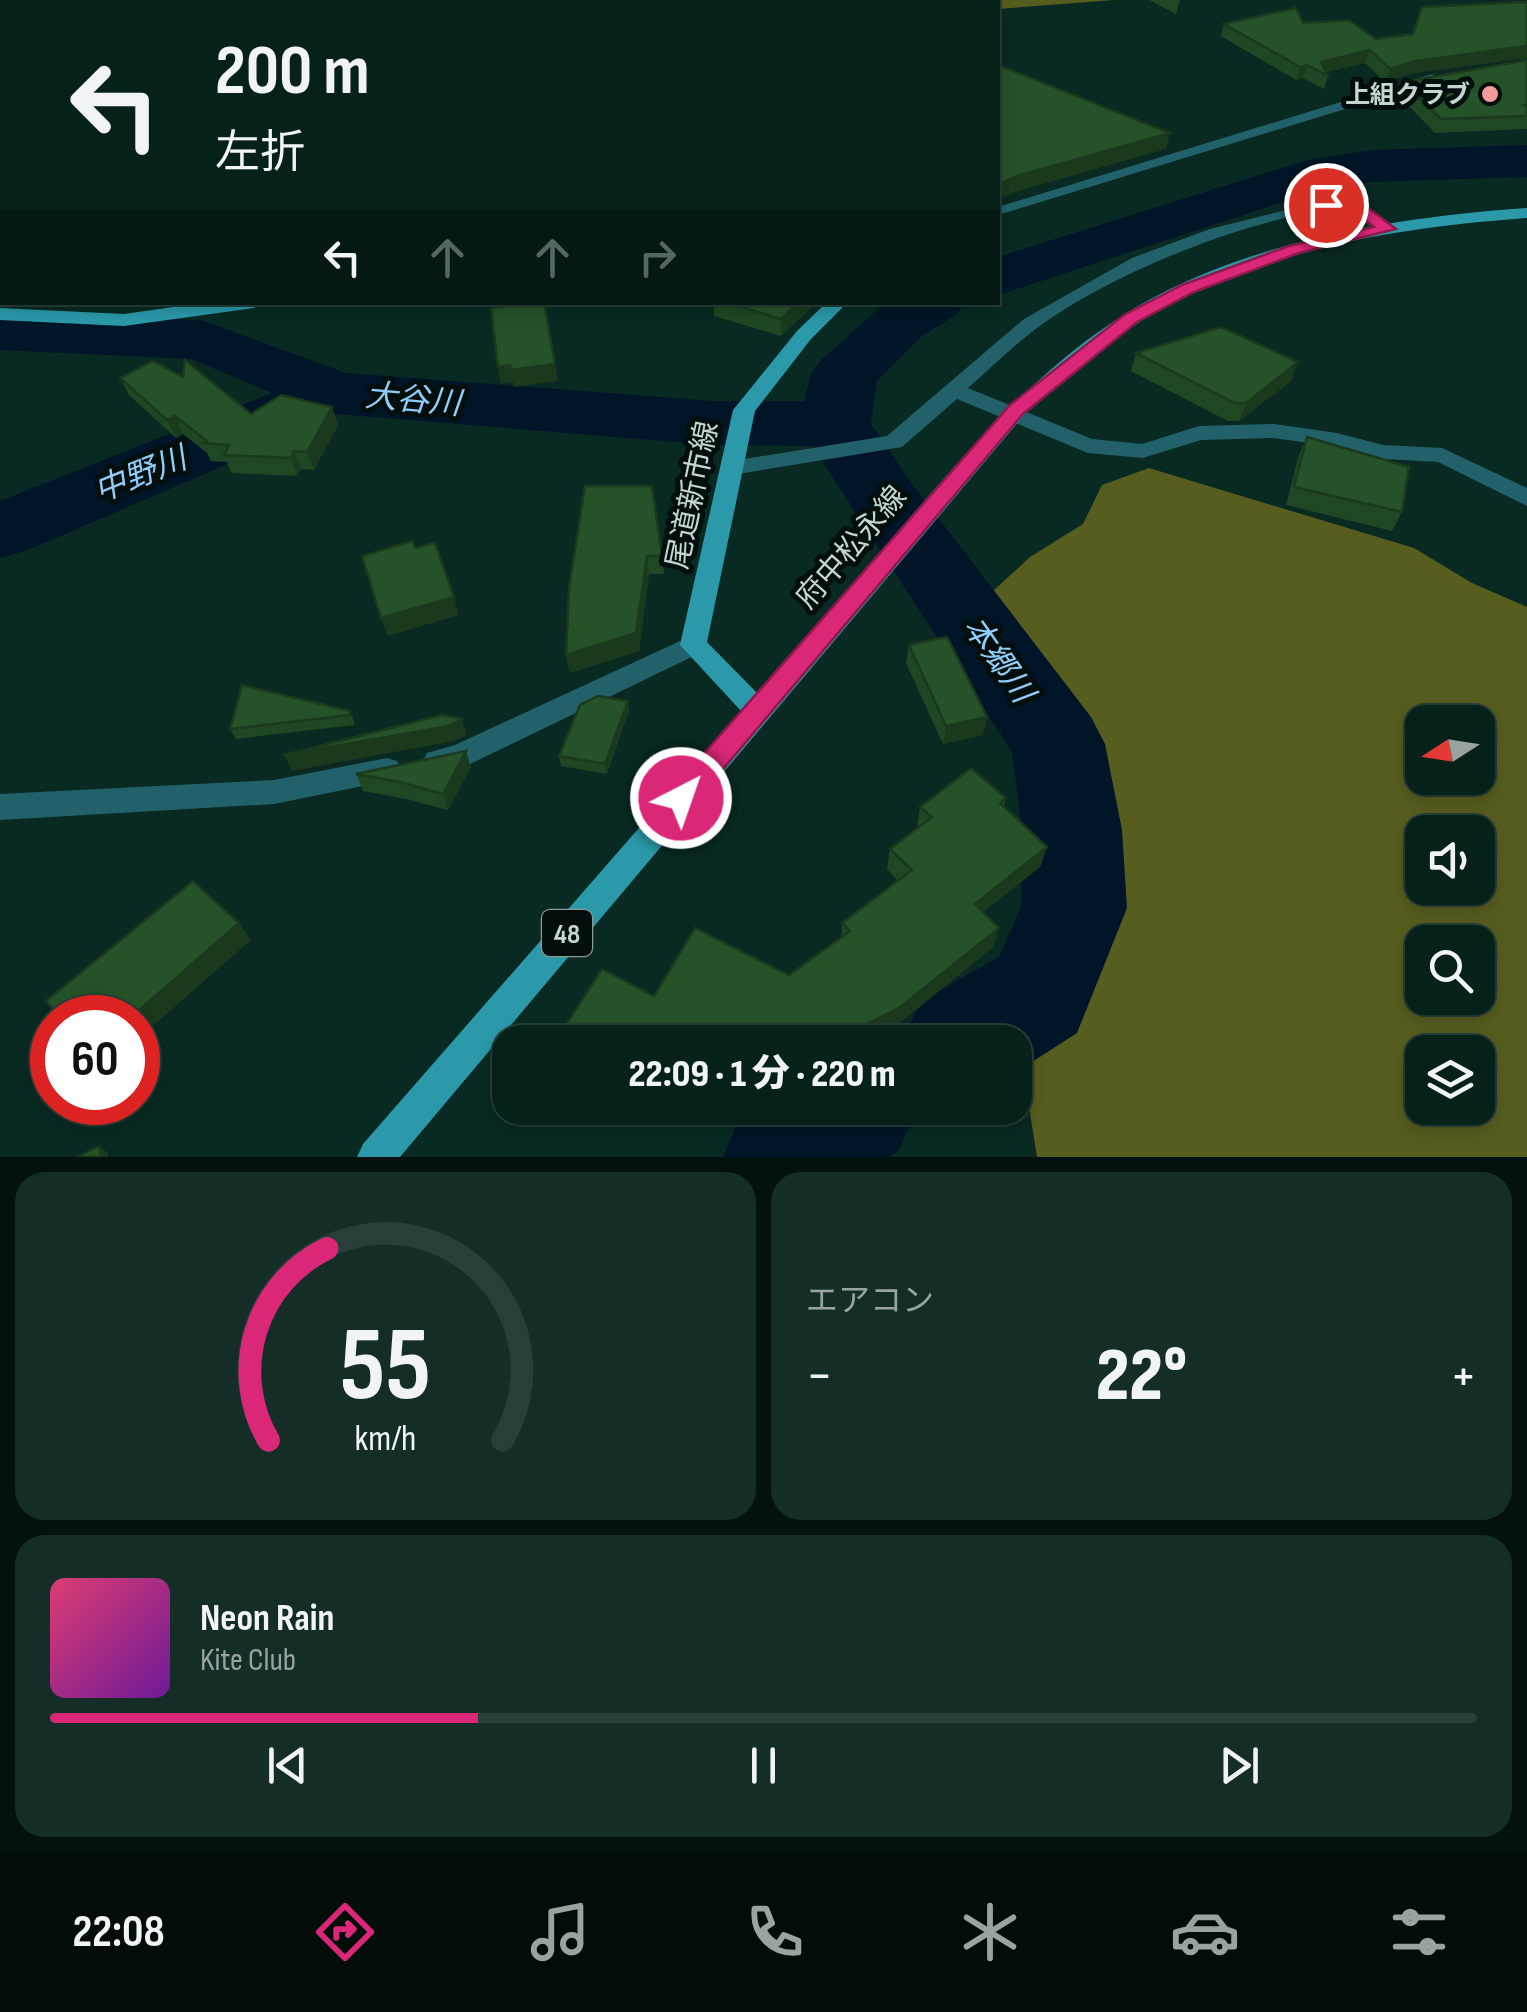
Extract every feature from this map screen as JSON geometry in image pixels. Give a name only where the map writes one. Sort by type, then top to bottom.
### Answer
[{"type":"main road","name":"府中松永線","points":[[376,1157],[1011,416],[1131,318],[1188,289],[1294,249],[1388,229],[1527,213]]},
{"type":"main road","points":[[0,314],[124,320],[232,305]]},
{"type":"main road","name":"尾道新市線","points":[[693,645],[744,410],[804,335],[837,305]]},
{"type":"main road","points":[[693,645],[757,710]]},
{"type":"street","points":[[1000,211],[1416,80],[1453,75]]},
{"type":"street","points":[[732,468],[894,442],[1032,323],[1138,262],[1216,233],[1326,205],[1354,206],[1388,229]]},
{"type":"street","points":[[954,390],[1088,446],[1143,451],[1199,433],[1274,431],[1338,440],[1383,452],[1442,455],[1527,498]]},
{"type":"street","points":[[0,807],[274,792],[460,756],[693,645]]},
{"type":"green space","points":[[1000,0],[1114,0],[1000,9]]},
{"type":"green space","points":[[1149,468],[1414,548],[1472,583],[1527,607],[1527,1157],[1037,1157],[1032,1125],[1032,1025],[1016,1025],[1008,973],[1065,910],[1055,861],[1049,720],[1005,699],[973,660],[980,603],[1030,557],[1083,524],[1102,485]]},
{"type":"building","points":[[1527,2],[1527,46],[1416,61],[1390,69],[1370,50],[1321,62],[1328,76],[1307,65],[1300,67],[1224,24],[1296,8],[1303,23],[1349,20],[1376,39],[1413,34],[1422,7]]},
{"type":"building","points":[[1527,60],[1527,116],[1441,119],[1403,82]]},
{"type":"building","points":[[1000,66],[1170,133],[1000,184]]},
{"type":"building","points":[[545,305],[555,364],[511,370],[510,365],[498,367],[491,308]]},
{"type":"building","points":[[736,305],[796,305],[781,319]]},
{"type":"building","points":[[1221,327],[1298,362],[1246,403],[1235,403],[1136,353]]},
{"type":"building","points":[[185,360],[251,414],[281,395],[332,407],[307,452],[294,451],[291,458],[224,455],[229,445],[203,443],[207,441],[175,416],[167,420],[120,378],[153,361],[183,377]]},
{"type":"building","points":[[1307,437],[1409,467],[1402,512],[1294,487]]},
{"type":"building","points":[[585,486],[652,486],[662,556],[647,556],[636,633],[566,655],[569,587]]},
{"type":"building","points":[[412,541],[415,548],[435,543],[454,597],[381,618],[362,556]]},
{"type":"building","points":[[947,637],[987,717],[946,726],[909,645]]},
{"type":"building","points":[[242,685],[350,711],[350,715],[230,729]]},
{"type":"building","points":[[598,696],[628,701],[605,764],[559,756],[580,705]]},
{"type":"building","points":[[442,715],[462,719],[449,726],[284,755]]},
{"type":"building","points":[[466,751],[443,794],[356,774]]},
{"type":"building","points":[[971,768],[1006,798],[1000,803],[1047,847],[975,904],[999,928],[899,1008],[865,1025],[566,1025],[602,969],[654,996],[695,928],[789,975],[850,931],[842,923],[912,870],[890,849],[932,817],[920,807]]},
{"type":"building","points":[[193,881],[239,923],[156,995],[53,995]]},
{"type":"building","points":[[99,1146],[101,1157],[77,1157]]},
{"type":"waterway","name":"本郷川","points":[[1000,276],[1304,177],[1371,166],[1527,161]]},
{"type":"waterway","name":"本郷川","points":[[835,424],[844,376],[899,322],[929,305]]},
{"type":"waterway","name":"大谷川","points":[[0,330],[201,340],[335,393],[713,423],[835,424]]},
{"type":"waterway","name":"中野川","points":[[0,531],[307,404]]},
{"type":"waterway","name":"本郷川","points":[[835,424],[880,495],[1058,744],[1072,830],[1074,908],[1038,995],[988,1025]]},
{"type":"waterway","name":"本郷川","points":[[784,1157],[832,1125]]},
{"type":"place","name":"上組クラブ","points":[[1490,94]]},
{"type":"route","points":[[681,798],[1016,410],[1131,318],[1188,289],[1294,249],[1388,229],[1354,206],[1326,205]]}]
